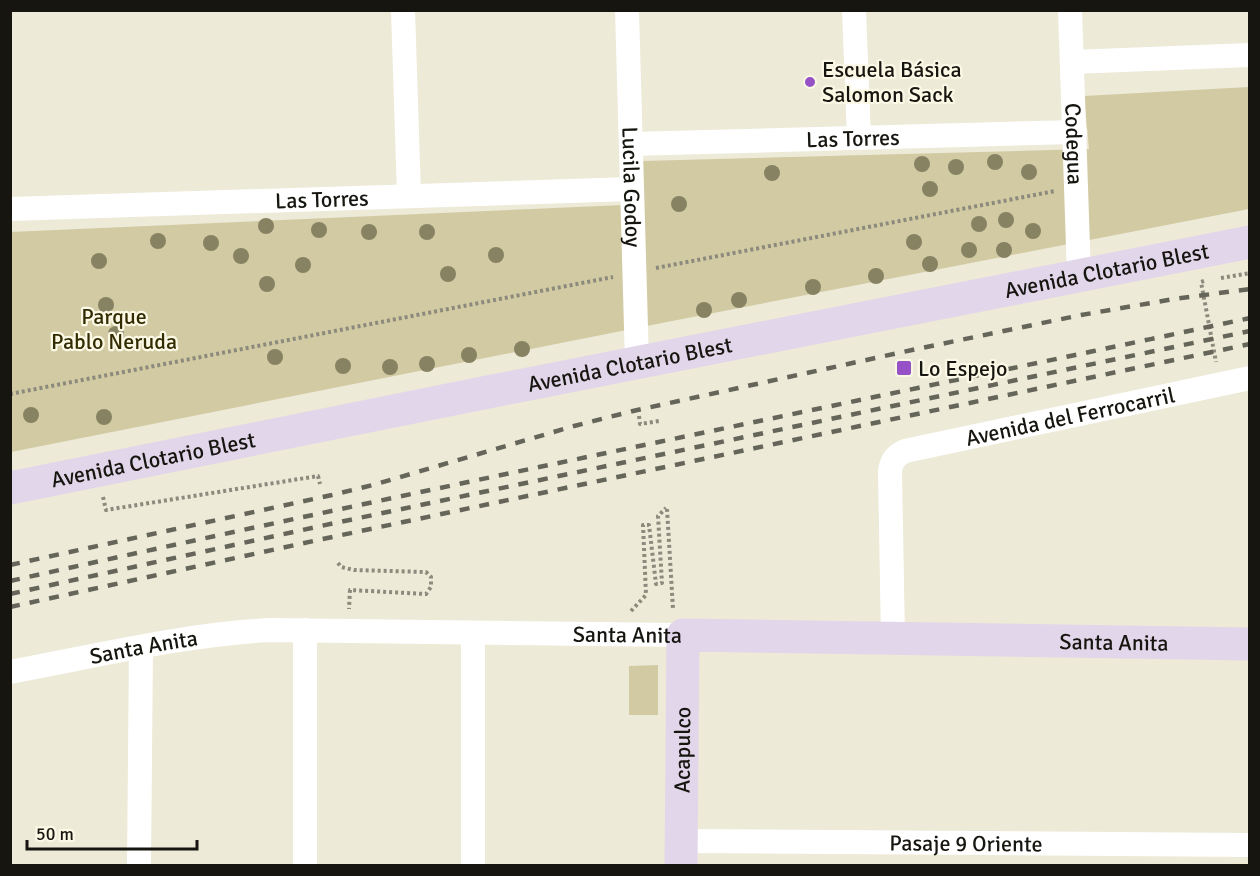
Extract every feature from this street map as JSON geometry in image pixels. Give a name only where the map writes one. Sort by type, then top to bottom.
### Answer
[{"type":"main road","name":"Avenida Clotario Blest","points":[[10,488],[1250,242]]},
{"type":"main road","name":"Santa Anita","points":[[678,621],[893,639],[1250,644]]},
{"type":"main road","name":"Acapulco","points":[[678,621],[681,853]]},
{"type":"street","points":[[404,10],[409,195]]},
{"type":"street","name":"Lucila Godoy","points":[[627,10],[637,363]]},
{"type":"street","points":[[854,10],[859,138]]},
{"type":"street","name":"Codegua","points":[[1070,10],[1079,276]]},
{"type":"street","points":[[1072,62],[1250,55]]},
{"type":"street","name":"Las Torres","points":[[631,144],[1075,132]]},
{"type":"street","name":"Las Torres","points":[[10,209],[632,189]]},
{"type":"street","name":"Avenida del Ferrocarril","points":[[893,639],[890,465],[894,458],[905,451],[1250,378]]},
{"type":"street","name":"Santa Anita","points":[[10,672],[197,636],[232,632],[305,630],[625,634],[678,621]]},
{"type":"street","points":[[305,630],[305,866]]},
{"type":"street","points":[[473,633],[473,866]]},
{"type":"street","points":[[139,866],[141,647]]},
{"type":"street","name":"Pasaje 9 Oriente","points":[[681,853],[1250,845]]},
{"type":"path","points":[[10,394],[1076,187]]},
{"type":"path","points":[[1220,278],[1250,273]]},
{"type":"path","points":[[1210,280],[1201,282],[1218,368]]},
{"type":"path","points":[[639,416],[640,424],[659,421]]},
{"type":"path","points":[[98,471],[106,510],[318,476],[320,484]]},
{"type":"path","points":[[625,634],[625,616],[646,595],[643,525],[649,525],[656,584],[662,583],[658,516],[666,508],[678,621]]},
{"type":"path","points":[[338,563],[341,567],[354,570],[424,572],[431,577],[431,587],[426,594],[350,590],[349,631]]},
{"type":"green space","name":"Parque Pablo Neruda","points":[[1249,87],[1249,209],[11,452],[10,232],[624,205],[643,161],[1089,149],[1084,96]]},
{"type":"green space","points":[[658,665],[658,715],[629,715],[629,666]]},
{"type":"railway","points":[[10,565],[373,485],[633,411],[1081,315],[1250,289]]},
{"type":"railway","points":[[10,581],[1250,318]]},
{"type":"railway","points":[[10,594],[316,527],[1250,331]]},
{"type":"railway","points":[[10,607],[1250,344]]},
{"type":"place","name":"Escuela Básica Salomon Sack","points":[[810,82]]},
{"type":"place","name":"Lo Espejo","points":[[904,368]]}]
